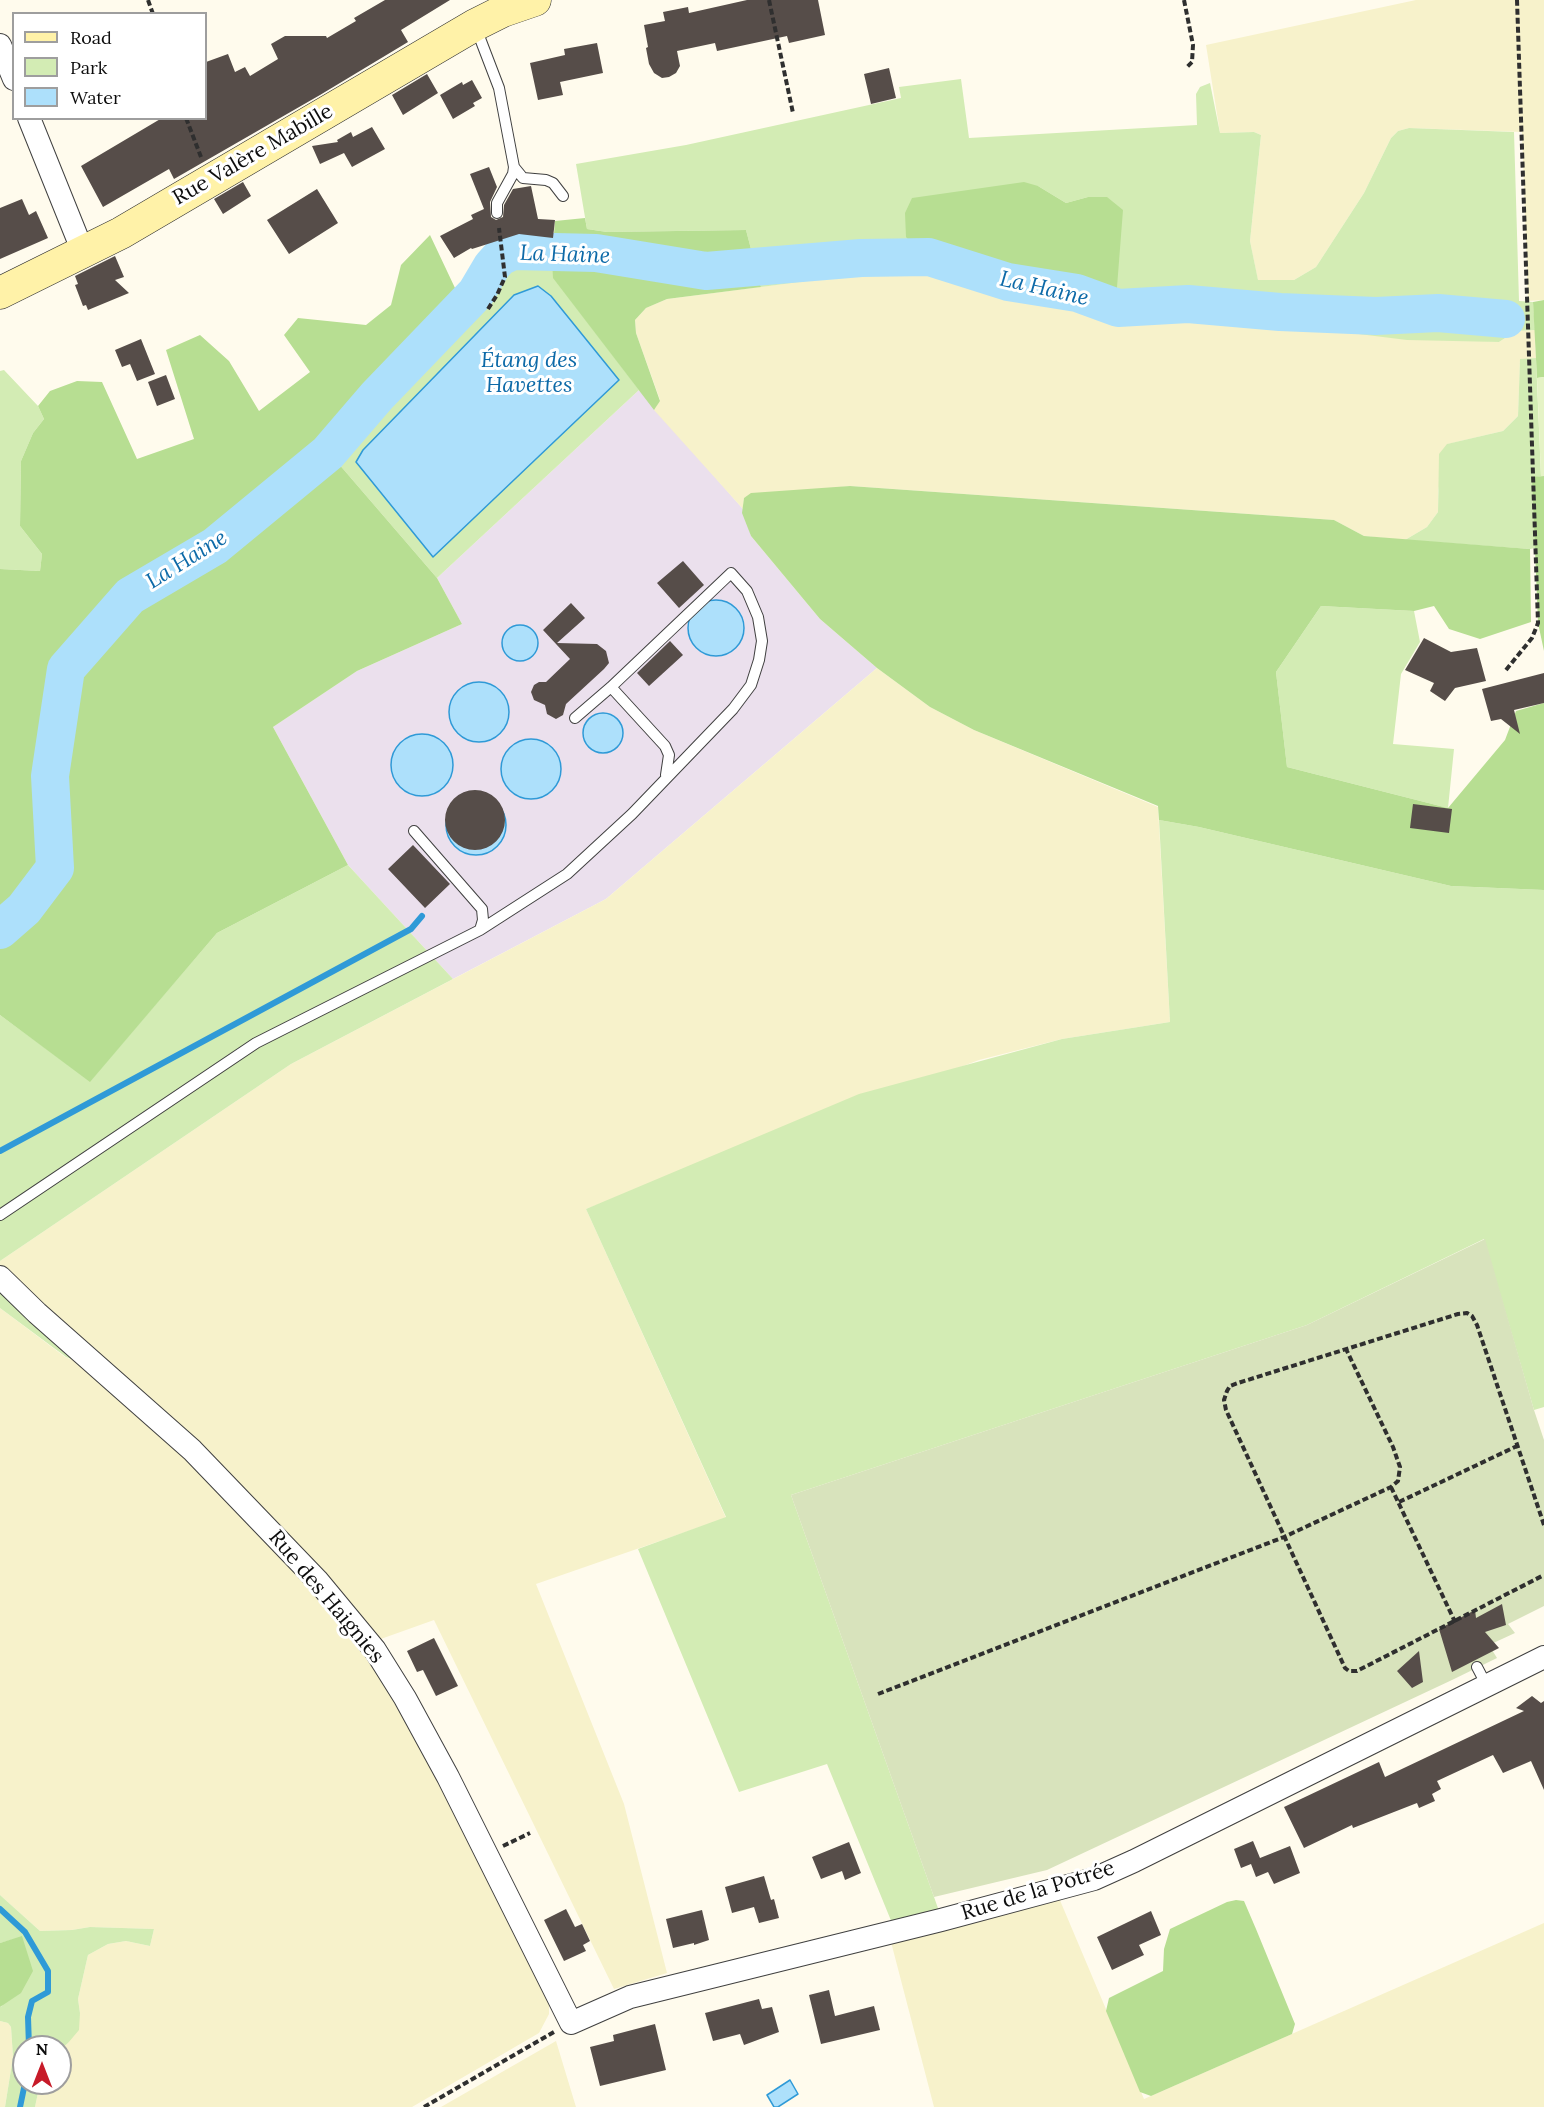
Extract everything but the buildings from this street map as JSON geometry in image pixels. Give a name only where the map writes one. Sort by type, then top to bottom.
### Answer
[{"type":"street","name":"Rue Valère Mabille","points":[[0,293],[121,233],[475,25],[500,5],[535,0]]},
{"type":"street","points":[[0,45],[12,74]]},
{"type":"street","points":[[30,120],[82,252]]},
{"type":"street","name":"Rue des Haignies","points":[[0,1276],[37,1312],[192,1450],[317,1580],[386,1665],[448,1777],[571,2023]]},
{"type":"street","name":"Rue de la Potrée","points":[[571,2023],[630,1997],[941,1920],[1094,1879],[1134,1861],[1482,1676],[1544,1657]]},
{"type":"lane","points":[[475,25],[499,88],[514,167],[513,174],[497,202],[497,213]]},
{"type":"lane","points":[[514,167],[523,178],[554,183],[563,196]]},
{"type":"lane","points":[[0,1215],[256,1043],[480,930],[567,874],[632,814],[733,709],[751,685],[762,641],[758,617],[747,591],[731,573],[575,718]]},
{"type":"lane","points":[[610,687],[665,746],[669,755],[665,778]]},
{"type":"lane","points":[[414,831],[482,909],[483,920],[480,930]]},
{"type":"path","points":[[769,0],[793,114]]},
{"type":"path","points":[[1184,0],[1193,45],[1192,62],[1187,67]]},
{"type":"path","points":[[1506,669],[1532,638],[1538,623],[1517,0]]},
{"type":"path","points":[[187,120],[211,179]]},
{"type":"path","points":[[488,309],[498,295],[505,277],[497,213]]},
{"type":"path","points":[[1544,1525],[1472,1316],[1467,1313],[1238,1383],[1230,1386],[1227,1391],[1224,1400],[1226,1410],[1345,1668],[1349,1671],[1357,1671],[1544,1575]]},
{"type":"path","points":[[878,1694],[1284,1537],[1391,1487],[1398,1481],[1400,1467],[1346,1349]]},
{"type":"path","points":[[1399,1502],[1516,1446]]},
{"type":"path","points":[[1391,1487],[1455,1622]]},
{"type":"path","points":[[487,1854],[530,1833]]},
{"type":"path","points":[[424,2107],[571,2023]]},
{"type":"shaded area","points":[[1416,0],[1544,0],[1544,300],[1528,301],[1522,132],[1409,128],[1398,131],[1391,138],[1364,193],[1316,267],[1294,280],[1258,281],[1250,241],[1261,135],[1254,132],[1220,133],[1206,45]]},
{"type":"shaded area","points":[[939,270],[1022,295],[1128,315],[1160,310],[1174,311],[1337,330],[1499,342],[1516,331],[1535,330],[1536,358],[1520,360],[1518,416],[1503,431],[1448,444],[1438,491],[1438,512],[1427,527],[1405,540],[1364,536],[1334,520],[850,486],[744,498],[743,509],[654,410],[660,400],[636,333],[635,320],[646,308],[667,299],[883,271]]},
{"type":"shaded area","points":[[639,390],[743,509],[751,536],[820,619],[877,668],[606,899],[453,979],[348,865],[273,727],[357,671],[462,624],[437,578]]},
{"type":"shaded area","points":[[877,668],[930,707],[974,730],[1158,807],[1170,1022],[1062,1039],[979,1060],[586,1209],[726,1518],[536,1584],[624,1804],[667,1973],[614,1989],[434,1620],[378,1640],[0,1277],[0,1261],[291,1064],[606,899]]},
{"type":"shaded area","points":[[0,1308],[65,1357],[89,1366],[188,1456],[355,1636],[408,1717],[549,2003],[549,2014],[539,2033],[412,2107],[35,2107],[38,2095],[72,2095],[71,2035],[80,2013],[78,1999],[88,1955],[108,1944],[126,1941],[150,1946],[154,1929],[90,1927],[40,1931],[0,1895]]},
{"type":"shaded area","points":[[1059,1898],[1144,2099],[1544,1923],[1544,2107],[934,2107],[891,1942]]},
{"type":"shaded area","points":[[0,2021],[8,2023],[11,2027],[12,2063],[5,2107],[0,2107]]},
{"type":"shaded area","points":[[556,2041],[576,2107],[441,2107]]},
{"type":"green space","points":[[961,79],[969,138],[1197,125],[1196,94],[1200,87],[1210,83],[1220,133],[1254,132],[1261,135],[1250,241],[1258,280],[1294,280],[1316,267],[1364,193],[1391,138],[1398,131],[1409,128],[1514,132],[1519,301],[1533,302],[1535,330],[1516,331],[1499,342],[1407,340],[1174,311],[1160,310],[1108,315],[1022,295],[939,270],[883,271],[761,287],[746,230],[607,232],[587,229],[576,164],[686,145],[901,98],[899,87]],"holes":[[[1038,186],[1066,203],[1088,197],[1116,300],[1076,288]]]},
{"type":"green space","points":[[1024,182],[1038,186],[1066,203],[1088,197],[1107,197],[1123,210],[1116,300],[1076,288],[1008,277],[915,247],[906,237],[905,213],[912,198]]},
{"type":"green space","points":[[585,218],[587,229],[607,232],[746,230],[761,287],[667,299],[646,308],[635,320],[636,333],[660,401],[654,410],[553,278],[555,221]]},
{"type":"green space","points":[[430,235],[455,288],[452,319],[460,329],[338,463],[437,578],[462,624],[357,671],[273,727],[348,865],[217,933],[90,1082],[0,1015],[0,569],[40,571],[42,554],[20,526],[21,461],[33,433],[44,419],[38,406],[50,391],[77,381],[102,382],[137,459],[194,439],[166,350],[200,335],[229,361],[259,411],[310,372],[284,335],[298,318],[366,325],[391,305],[401,265]]},
{"type":"green space","name":"Étang des Havettes","points":[[552,259],[554,278],[639,390],[437,578],[338,463],[459,329],[452,319],[455,288],[508,263]]},
{"type":"green space","points":[[1544,300],[1544,377],[1537,378],[1533,302]]},
{"type":"green space","points":[[1536,358],[1541,476],[1533,478],[1535,548],[1405,540],[1427,527],[1438,512],[1439,454],[1447,444],[1503,431],[1518,416],[1520,359]]},
{"type":"green space","points":[[4,370],[38,406],[44,419],[33,433],[21,461],[20,526],[42,554],[40,571],[0,569],[0,371]]},
{"type":"green space","points":[[1544,377],[1544,476],[1541,476],[1537,378]]},
{"type":"green space","points":[[1544,476],[1544,651],[1538,623],[1532,477]]},
{"type":"green space","points":[[850,486],[1334,520],[1364,536],[1530,549],[1531,622],[1480,639],[1449,629],[1434,606],[1414,611],[1321,606],[1276,672],[1287,767],[1448,808],[1505,740],[1516,711],[1544,703],[1544,890],[1451,886],[1199,827],[1159,820],[1158,806],[974,730],[930,707],[877,668],[820,619],[751,536],[742,513],[744,498],[751,493]]},
{"type":"green space","points":[[1321,606],[1414,611],[1420,642],[1401,674],[1393,744],[1454,749],[1448,808],[1287,767],[1276,672]]},
{"type":"green space","points":[[1159,820],[1199,827],[1451,886],[1544,890],[1544,1407],[1534,1410],[1484,1239],[1307,1325],[791,1495],[939,1911],[892,1923],[827,1764],[739,1792],[638,1549],[726,1517],[586,1209],[859,1094],[1062,1039],[1170,1022]]},
{"type":"green space","points":[[348,865],[453,979],[291,1064],[0,1261],[0,1015],[90,1081],[217,933]]},
{"type":"green space","points":[[1485,1239],[1544,1440],[1544,1606],[1508,1624],[1515,1633],[1489,1645],[1497,1658],[1452,1680],[1047,1870],[934,1897],[791,1495],[1307,1325]]},
{"type":"green space","points":[[0,1284],[89,1366],[66,1357],[0,1308]]},
{"type":"green space","points":[[0,1895],[40,1931],[90,1927],[154,1929],[150,1946],[126,1941],[108,1944],[88,1955],[78,1999],[79,2030],[72,2038],[72,2035],[12,2035],[12,2042],[11,2027],[8,2023],[0,2021],[0,2007],[22,1937],[0,1943]]},
{"type":"green space","points":[[1236,1900],[1244,1901],[1256,1929],[1295,2024],[1292,2034],[1151,2096],[1140,2092],[1106,2011],[1109,1998],[1163,1971],[1164,1949],[1170,1929]]},
{"type":"green space","points":[[22,1936],[33,1971],[21,1993],[0,2007],[0,1943]]},
{"type":"green space","points":[[12,2063],[12,2095],[38,2095],[35,2107],[5,2107]]},
{"type":"water","name":"Étang des Havettes","points":[[538,286],[551,296],[619,380],[433,557],[356,462],[363,450],[514,295]]},
{"type":"water","points":[[710,600],[722,600],[732,604],[740,612],[744,628],[740,644],[732,652],[722,656],[710,656],[700,652],[692,644],[688,634],[688,622],[692,612],[700,604]]},
{"type":"water","points":[[520,625],[533,630],[538,643],[533,656],[520,661],[507,656],[502,643],[507,630]]},
{"type":"water","points":[[479,682],[500,691],[509,712],[500,733],[479,742],[458,733],[449,712],[458,691]]},
{"type":"water","points":[[603,713],[617,719],[623,733],[617,747],[603,753],[589,747],[583,733],[589,719]]},
{"type":"water","points":[[422,734],[439,739],[444,743],[448,748],[453,765],[448,782],[444,787],[439,791],[422,796],[405,791],[400,787],[396,782],[391,765],[396,748],[400,743],[405,739]]},
{"type":"water","points":[[531,739],[548,744],[556,752],[561,769],[556,786],[548,794],[531,799],[514,794],[506,786],[501,769],[506,752],[514,744]]},
{"type":"water","points":[[470,795],[482,795],[493,800],[501,808],[506,825],[504,837],[493,850],[482,855],[470,855],[459,850],[451,842],[446,831],[446,819],[451,808],[459,800]]},
{"type":"water","points":[[790,2080],[798,2094],[778,2107],[774,2107],[767,2095]]},
{"type":"waterway","name":"La Haine","points":[[0,930],[24,909],[55,868],[50,776],[66,669],[130,596],[215,546],[328,453],[377,396],[476,293],[500,257],[513,251],[596,253],[706,271],[861,258],[929,257],[1008,282],[1077,293],[1118,308],[1188,304],[1280,312],[1376,316],[1438,313],[1506,319]]},
{"type":"waterway","points":[[0,1151],[411,929],[422,916]]},
{"type":"waterway","points":[[0,1909],[25,1932],[48,1971],[48,1992],[32,2001],[28,2017],[29,2035]]},
{"type":"waterway","points":[[20,2107],[22,2095]]}]
